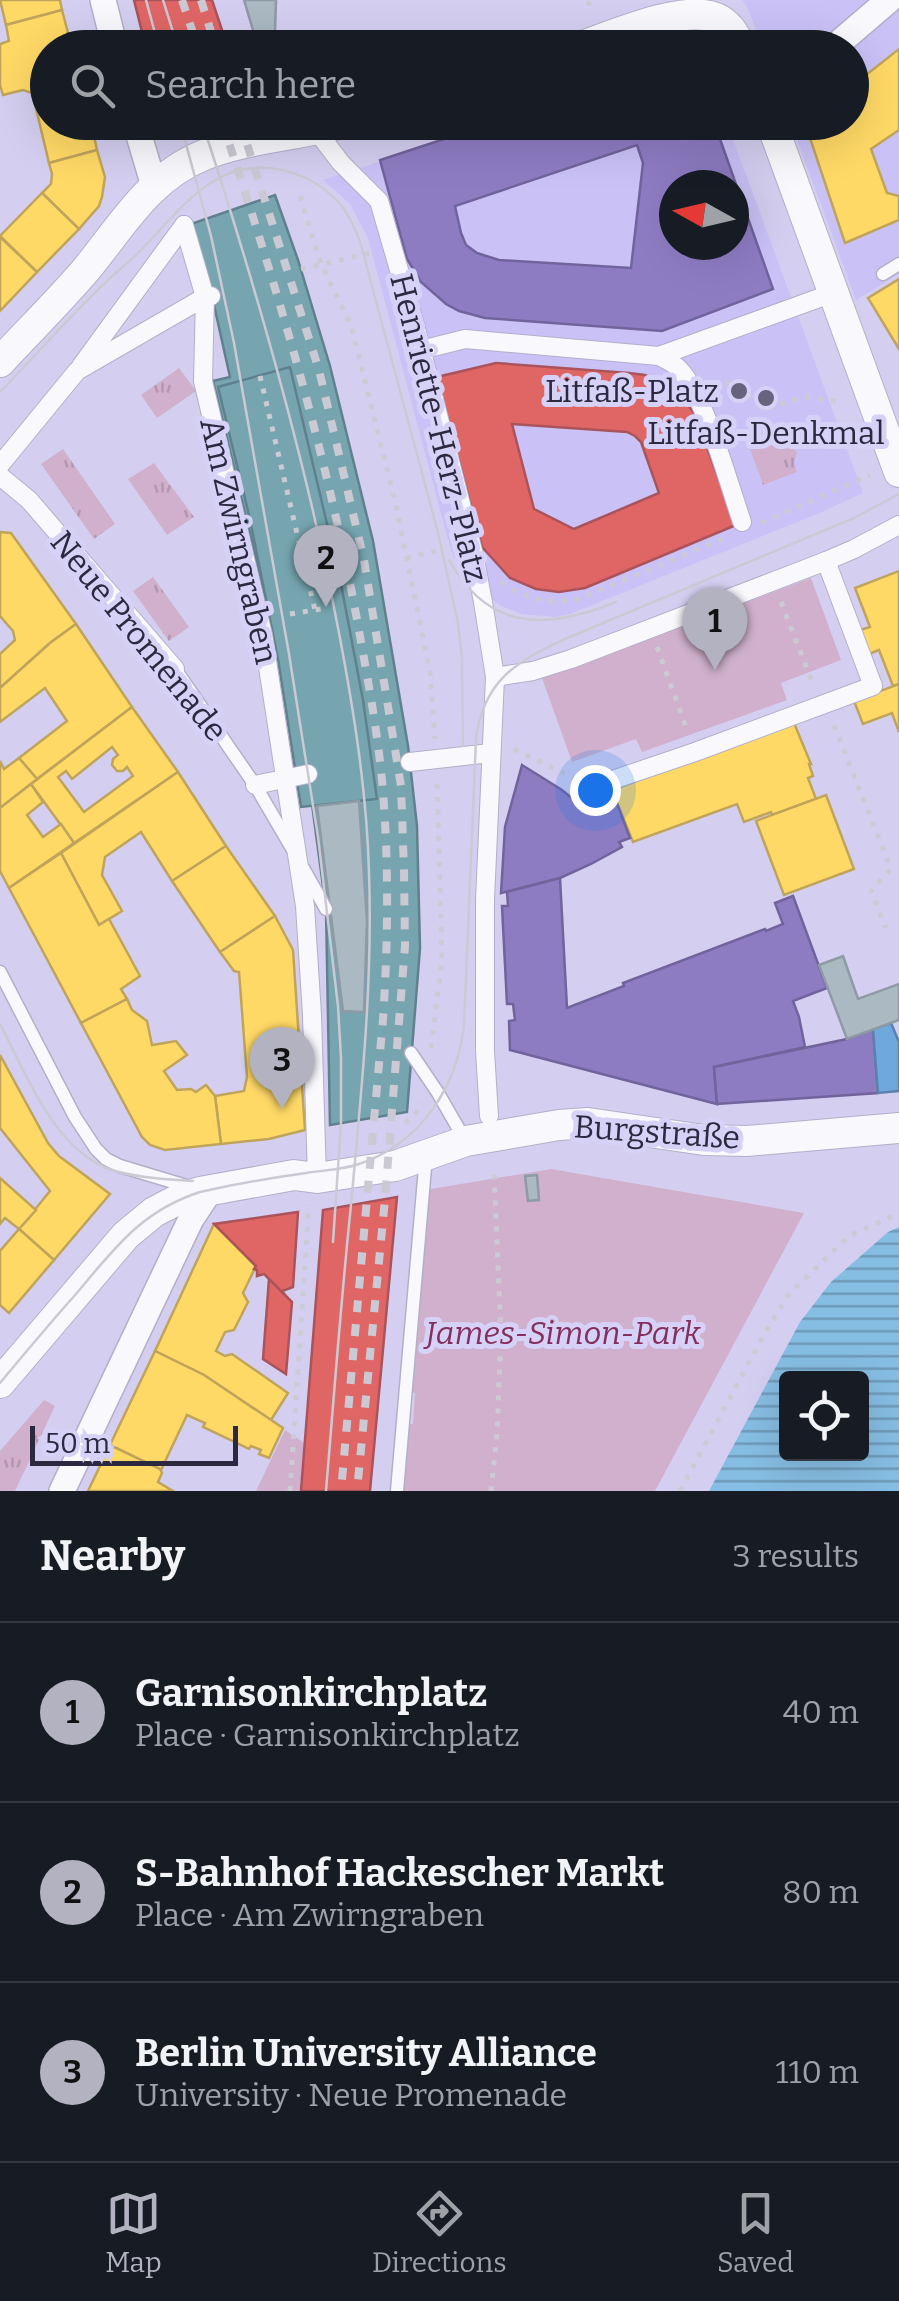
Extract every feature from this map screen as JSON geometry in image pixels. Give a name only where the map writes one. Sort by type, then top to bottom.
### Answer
[{"type":"street","points":[[103,0],[110,30]]},
{"type":"street","points":[[855,30],[889,0]]},
{"type":"street","points":[[631,30],[714,8],[732,30]]},
{"type":"street","points":[[140,140],[154,186]]},
{"type":"street","points":[[0,362],[87,269],[154,186],[180,166],[258,140]]},
{"type":"street","name":"Henriette-Herz-Platz","points":[[324,140],[379,200],[474,556],[495,677],[485,900],[488,1116]]},
{"type":"street","points":[[777,140],[889,458]]},
{"type":"street","name":"Am Zwirngraben","points":[[76,372],[184,226],[208,296],[202,381],[263,635],[297,857]]},
{"type":"street","points":[[421,350],[465,340],[660,356],[832,292]]},
{"type":"street","points":[[0,465],[76,372],[208,296]]},
{"type":"street","points":[[660,356],[678,367],[702,408],[744,526]]},
{"type":"street","name":"Neue Promenade","points":[[0,476],[29,500],[175,669]]},
{"type":"street","points":[[495,677],[533,671],[570,659],[826,561],[899,525]]},
{"type":"street","points":[[592,787],[872,686],[826,561]]},
{"type":"street","points":[[410,762],[491,746]]},
{"type":"street","points":[[255,785],[308,774]]},
{"type":"street","name":"Neue Promenade","points":[[297,857],[310,974],[314,1178]]},
{"type":"street","name":"Burgstraße","points":[[0,1383],[137,1225],[166,1205],[211,1189],[294,1175],[314,1178],[395,1166],[466,1141],[575,1124],[704,1140],[746,1141],[899,1128]]},
{"type":"street","points":[[62,1491],[191,1219],[211,1189]]},
{"type":"lane","points":[[883,274],[899,264]]},
{"type":"lane","name":"Neue Promenade","points":[[175,669],[255,785],[326,909]]},
{"type":"lane","points":[[0,972],[96,1150],[120,1166],[186,1186],[211,1189]]},
{"type":"lane","points":[[411,1053],[466,1141]]},
{"type":"lane","points":[[397,1491],[426,1156]]},
{"type":"path","points":[[588,1],[592,14]]},
{"type":"path","points":[[300,196],[321,264],[350,324],[395,501],[430,672],[442,960],[425,1098],[406,1124]]},
{"type":"path","points":[[300,269],[393,247]]},
{"type":"path","points":[[260,376],[315,610]]},
{"type":"path","points":[[690,384],[736,383],[764,409],[805,397],[840,402]]},
{"type":"path","points":[[744,526],[889,458]]},
{"type":"path","points":[[474,556],[516,592],[543,601],[574,601],[728,537]]},
{"type":"path","points":[[406,558],[436,552]]},
{"type":"path","points":[[777,592],[809,674]]},
{"type":"path","points":[[290,614],[328,608]]},
{"type":"path","points":[[654,638],[689,734]]},
{"type":"path","points":[[826,704],[891,870],[871,891],[886,928]]},
{"type":"path","points":[[491,746],[592,787]]},
{"type":"path","points":[[490,1491],[501,1336],[494,1172]]},
{"type":"path","points":[[290,1491],[314,1178]]},
{"type":"path","points":[[680,1491],[789,1294],[849,1236],[899,1213]]},
{"type":"shaded area","points":[[742,0],[899,0],[899,274],[856,300],[797,140],[869,140],[869,30],[756,30]]},
{"type":"shaded area","points":[[446,140],[733,140],[744,170],[659,170],[659,260],[749,260],[749,183],[863,493],[570,614],[521,614],[501,606],[477,589],[453,556],[368,238],[350,204],[323,180]]},
{"type":"green space","points":[[179,368],[196,391],[157,418],[141,395]]},
{"type":"green space","points":[[783,433],[787,445],[797,452],[797,472],[763,485],[749,446]]},
{"type":"green space","points":[[63,449],[115,524],[94,539],[41,464]]},
{"type":"green space","points":[[154,463],[194,517],[167,535],[128,479]]},
{"type":"green space","points":[[153,577],[189,627],[169,641],[133,591]]},
{"type":"green space","points":[[811,578],[841,660],[781,683],[787,700],[642,752],[636,739],[572,762],[542,678]]},
{"type":"green space","name":"James-Simon-Park","points":[[551,1169],[804,1213],[655,1491],[393,1491],[398,1425],[413,1424],[415,1393],[401,1390],[419,1191]]},
{"type":"green space","points":[[44,1400],[55,1406],[15,1491],[0,1491],[0,1451]]},
{"type":"green space","points":[[285,1430],[304,1443],[300,1491],[256,1491]]},
{"type":"water","points":[[899,1227],[899,1491],[709,1491],[800,1322],[831,1282],[888,1232]]},
{"type":"building: Homes","points":[[0,0],[60,0],[62,10],[6,25]]},
{"type":"building: Homes","points":[[62,10],[67,30],[30,30],[30,92],[23,90],[3,95],[0,44],[9,41],[6,25]]},
{"type":"building: Homes","points":[[899,49],[899,130],[871,149],[887,193],[899,196],[899,220],[845,243],[811,140],[869,140],[869,73]]},
{"type":"building: Homes","points":[[44,140],[95,140],[97,150],[49,163]]},
{"type":"building: Homes","points":[[97,150],[105,177],[102,197],[79,229],[42,193],[51,184],[49,163]]},
{"type":"building: Homes","points":[[42,193],[79,229],[37,272],[0,236]]},
{"type":"building: Homes","points":[[0,237],[37,272],[0,311]]},
{"type":"building: Homes","points":[[899,279],[899,349],[868,298]]},
{"type":"building: Homes","points":[[0,532],[11,533],[76,624],[0,688],[0,654],[15,640],[13,631],[0,616]]},
{"type":"building: Homes","points":[[899,571],[899,684],[893,686],[879,650],[869,654],[860,630],[870,627],[855,588]]},
{"type":"building: Homes","points":[[76,624],[132,707],[37,779],[19,758],[67,721],[45,688],[0,722],[0,688]]},
{"type":"building: Homes","points":[[899,684],[899,732],[892,713],[863,724],[854,701]]},
{"type":"building: Homes","points":[[132,707],[178,772],[74,843],[31,784]],"holes":[[[112,747],[118,755],[112,765],[117,771],[127,767],[133,776],[84,812],[58,777],[66,771],[72,779]]]},
{"type":"building: Homes","points":[[794,723],[811,764],[813,776],[808,778],[816,799],[744,822],[737,804],[633,842],[612,790]]},
{"type":"building: Homes","points":[[19,758],[37,779],[0,808],[0,761],[4,769]]},
{"type":"building: Homes","points":[[178,772],[226,846],[172,881],[141,832],[105,857],[102,875],[122,911],[99,925],[61,853]]},
{"type":"building: Homes","points":[[31,784],[43,802],[27,815],[43,837],[61,824],[74,843],[9,888],[0,871],[0,808]]},
{"type":"building: Homes","points":[[826,795],[854,869],[784,895],[756,821]]},
{"type":"building: Homes","points":[[226,846],[275,916],[220,952],[172,881]]},
{"type":"building: Homes","points":[[61,853],[99,925],[109,919],[140,976],[121,989],[127,999],[81,1023],[9,888]]},
{"type":"building: Homes","points":[[275,916],[293,950],[305,1130],[221,1144],[215,1096],[244,1091],[247,1077],[239,972],[220,952]]},
{"type":"building: Homes","points":[[127,999],[132,1010],[147,1021],[152,1045],[176,1041],[187,1055],[164,1071],[177,1090],[196,1092],[206,1085],[215,1096],[221,1144],[165,1150],[150,1145],[142,1137],[81,1023]]},
{"type":"building: Homes","points":[[0,1055],[48,1143],[59,1156],[110,1194],[54,1260],[19,1229],[50,1191],[0,1128]]},
{"type":"building: Homes","points":[[0,1178],[36,1210],[19,1229],[5,1218],[0,1224]]},
{"type":"building: Homes","points":[[214,1224],[256,1266],[243,1293],[248,1302],[234,1330],[225,1332],[216,1351],[225,1356],[232,1354],[288,1393],[271,1420],[204,1375],[155,1351]]},
{"type":"building: Homes","points":[[19,1229],[54,1260],[9,1313],[0,1305],[0,1251]]},
{"type":"building: Homes","points":[[155,1351],[204,1375],[283,1428],[269,1458],[259,1454],[261,1450],[251,1446],[249,1449],[187,1415],[161,1470],[110,1445]]},
{"type":"building: Homes","points":[[110,1445],[160,1469],[158,1482],[173,1491],[88,1491]]},
{"type":"building: Shops","points":[[134,0],[212,0],[222,30],[142,30]]},
{"type":"building: Shops","points":[[496,363],[629,373],[664,383],[694,413],[736,525],[585,588],[559,592],[536,589],[510,578],[482,547],[437,377]],"holes":[[[512,424],[627,432],[641,442],[659,493],[574,529],[534,509]]]},
{"type":"building: Shops","points":[[397,1197],[370,1491],[301,1491],[323,1210]]},
{"type":"building: Shops","points":[[298,1212],[293,1287],[282,1291],[288,1299],[264,1274],[257,1276],[256,1266],[214,1224]]},
{"type":"building: Shops","points":[[269,1279],[292,1302],[286,1374],[263,1359]]},
{"type":"building: Offices","points":[[441,140],[720,140],[731,170],[659,170],[659,260],[749,260],[749,221],[773,289],[662,331],[485,318],[446,304],[421,282],[407,259],[380,160]],"holes":[[[637,145],[643,163],[631,268],[499,260],[477,253],[466,245],[455,206]]]},
{"type":"building: Offices","points":[[522,765],[588,811],[616,801],[630,838],[619,842],[622,847],[560,878],[501,893],[505,827]]},
{"type":"building: Offices","points":[[560,878],[567,1008],[624,986],[623,983],[783,924],[775,903],[793,896],[827,988],[793,1001],[805,1047],[714,1067],[717,1104],[510,1050],[509,1021],[515,1020],[513,1004],[507,1004],[502,906],[508,906],[507,892]]},
{"type":"building: Offices","points":[[873,1029],[878,1093],[717,1104],[714,1067],[847,1039]]},
{"type":"building: Schools","points":[[891,1023],[899,1042],[899,1091],[878,1093],[873,1029]]},
{"type":"building: Public","points":[[275,195],[330,366],[373,541],[408,746],[417,826],[420,948],[407,1112],[330,1125],[326,909],[308,774],[213,381],[230,377],[191,224]]},
{"type":"building: Public","points":[[290,367],[340,579],[377,799],[301,807],[278,659],[218,387]]},
{"type":"building: Other","points":[[244,0],[276,0],[275,30],[253,30]]},
{"type":"building: Other","points":[[359,801],[367,921],[364,1012],[343,1011],[317,806]]},
{"type":"building: Other","points":[[843,956],[858,999],[899,984],[899,1020],[847,1039],[819,965]]},
{"type":"building: Other","points":[[537,1175],[539,1200],[528,1201],[525,1176]]},
{"type":"tram line","points":[[146,0],[154,30]]},
{"type":"tram line","points":[[163,0],[172,30]]},
{"type":"tram line","points":[[185,140],[234,343],[318,837],[341,1058],[333,1242]]},
{"type":"tram line","points":[[208,140],[296,440],[345,663],[366,813],[368,998],[326,1491]]},
{"type":"tram line","points":[[0,392],[93,294],[209,184],[252,168],[284,171],[315,183],[347,213],[361,245],[438,533],[458,623],[463,746]]},
{"type":"tram line","points":[[0,1383],[116,1247],[161,1210],[200,1192],[359,1164],[401,1142],[432,1110],[453,1070],[464,1025],[476,738],[486,701],[505,675],[565,639],[854,518],[899,494]]},
{"type":"tram line","points":[[449,560],[482,601],[522,618],[566,617],[616,602]]},
{"type":"tram line","points":[[0,1024],[43,1107],[89,1159],[129,1174],[193,1181]]},
{"type":"railway","points":[[182,0],[192,30]]},
{"type":"railway","points":[[201,0],[210,30]]},
{"type":"railway","points":[[228,140],[283,315],[334,510],[368,679],[383,792],[387,906],[383,1019],[341,1491]]},
{"type":"railway","points":[[246,140],[319,370],[364,560],[401,786],[405,946],[357,1491]]},
{"type":"place","name":"Litfaß-Platz","points":[[739,391]]},
{"type":"place","name":"Litfaß-Denkmal","points":[[766,398]]},
{"type":"place","name":"S-Bahnhof Hackescher Markt","points":[[326,607]]},
{"type":"place","name":"Garnisonkirchplatz","points":[[715,670]]},
{"type":"place","name":"Berlin University Alliance","points":[[282,1109]]}]
